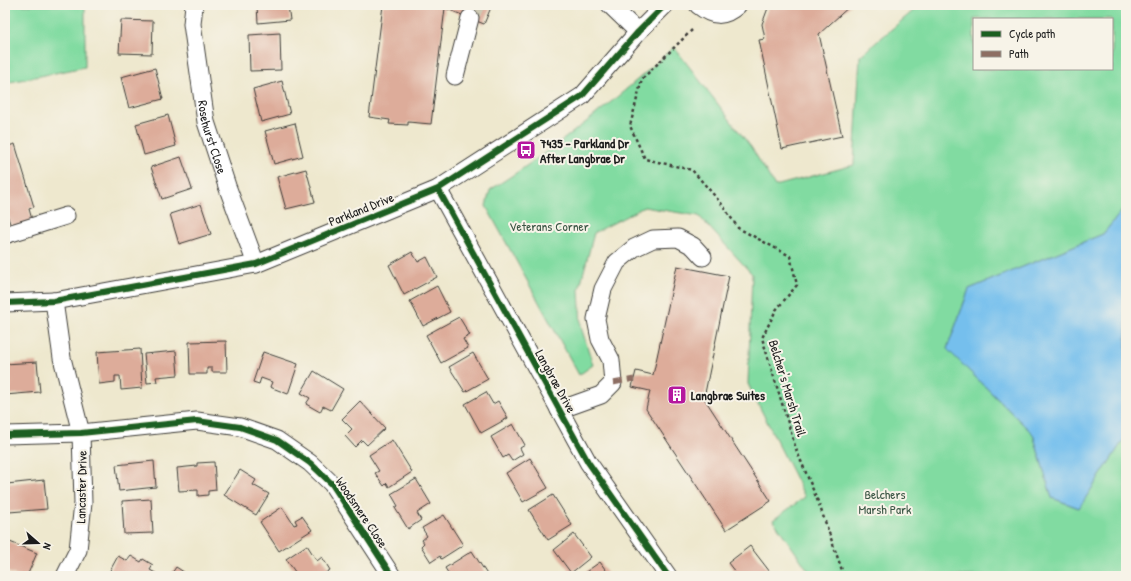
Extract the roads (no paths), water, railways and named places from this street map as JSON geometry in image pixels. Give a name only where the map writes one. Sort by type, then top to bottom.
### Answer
[{"type":"street","name":"Rosehurst Close","points":[[194,5],[192,24],[206,122],[226,186],[256,264]]},
{"type":"street","points":[[610,5],[638,32]]},
{"type":"street","name":"Parkland Drive","points":[[5,303],[54,301],[256,264],[438,189],[582,96],[638,32],[665,5]]},
{"type":"street","points":[[698,5],[714,15],[729,13],[738,5]]},
{"type":"street","points":[[455,76],[470,18]]},
{"type":"street","name":"Langbrae Drive","points":[[438,189],[588,462],[668,576]]},
{"type":"street","points":[[5,235],[66,216]]},
{"type":"street","points":[[560,410],[600,395],[613,383],[611,360],[600,339],[596,319],[603,289],[617,262],[634,248],[653,239],[678,238],[693,246],[702,257]]},
{"type":"street","name":"Lancaster Drive","points":[[54,301],[62,358],[81,433],[83,503],[78,550],[65,576]]},
{"type":"street","name":"Woodsmere Close","points":[[5,435],[81,433],[197,422],[240,427],[277,440],[310,463],[332,484],[392,576]]},
{"type":"water","points":[[1126,206],[1126,436],[1079,508],[1052,498],[1033,434],[947,349],[969,289],[1103,234]]},
{"type":"tunnel","points":[[470,18],[476,5]]},
{"type":"place","name":"7435 - Parkland Dr After Langbrae Dr","points":[[526,150]]},
{"type":"place","name":"Langbrae Suites","points":[[677,395]]},
{"type":"park label","name":"Veterans Corner","points":[[549,226]]},
{"type":"park label","name":"Belchers Marsh Park","points":[[885,502]]}]
